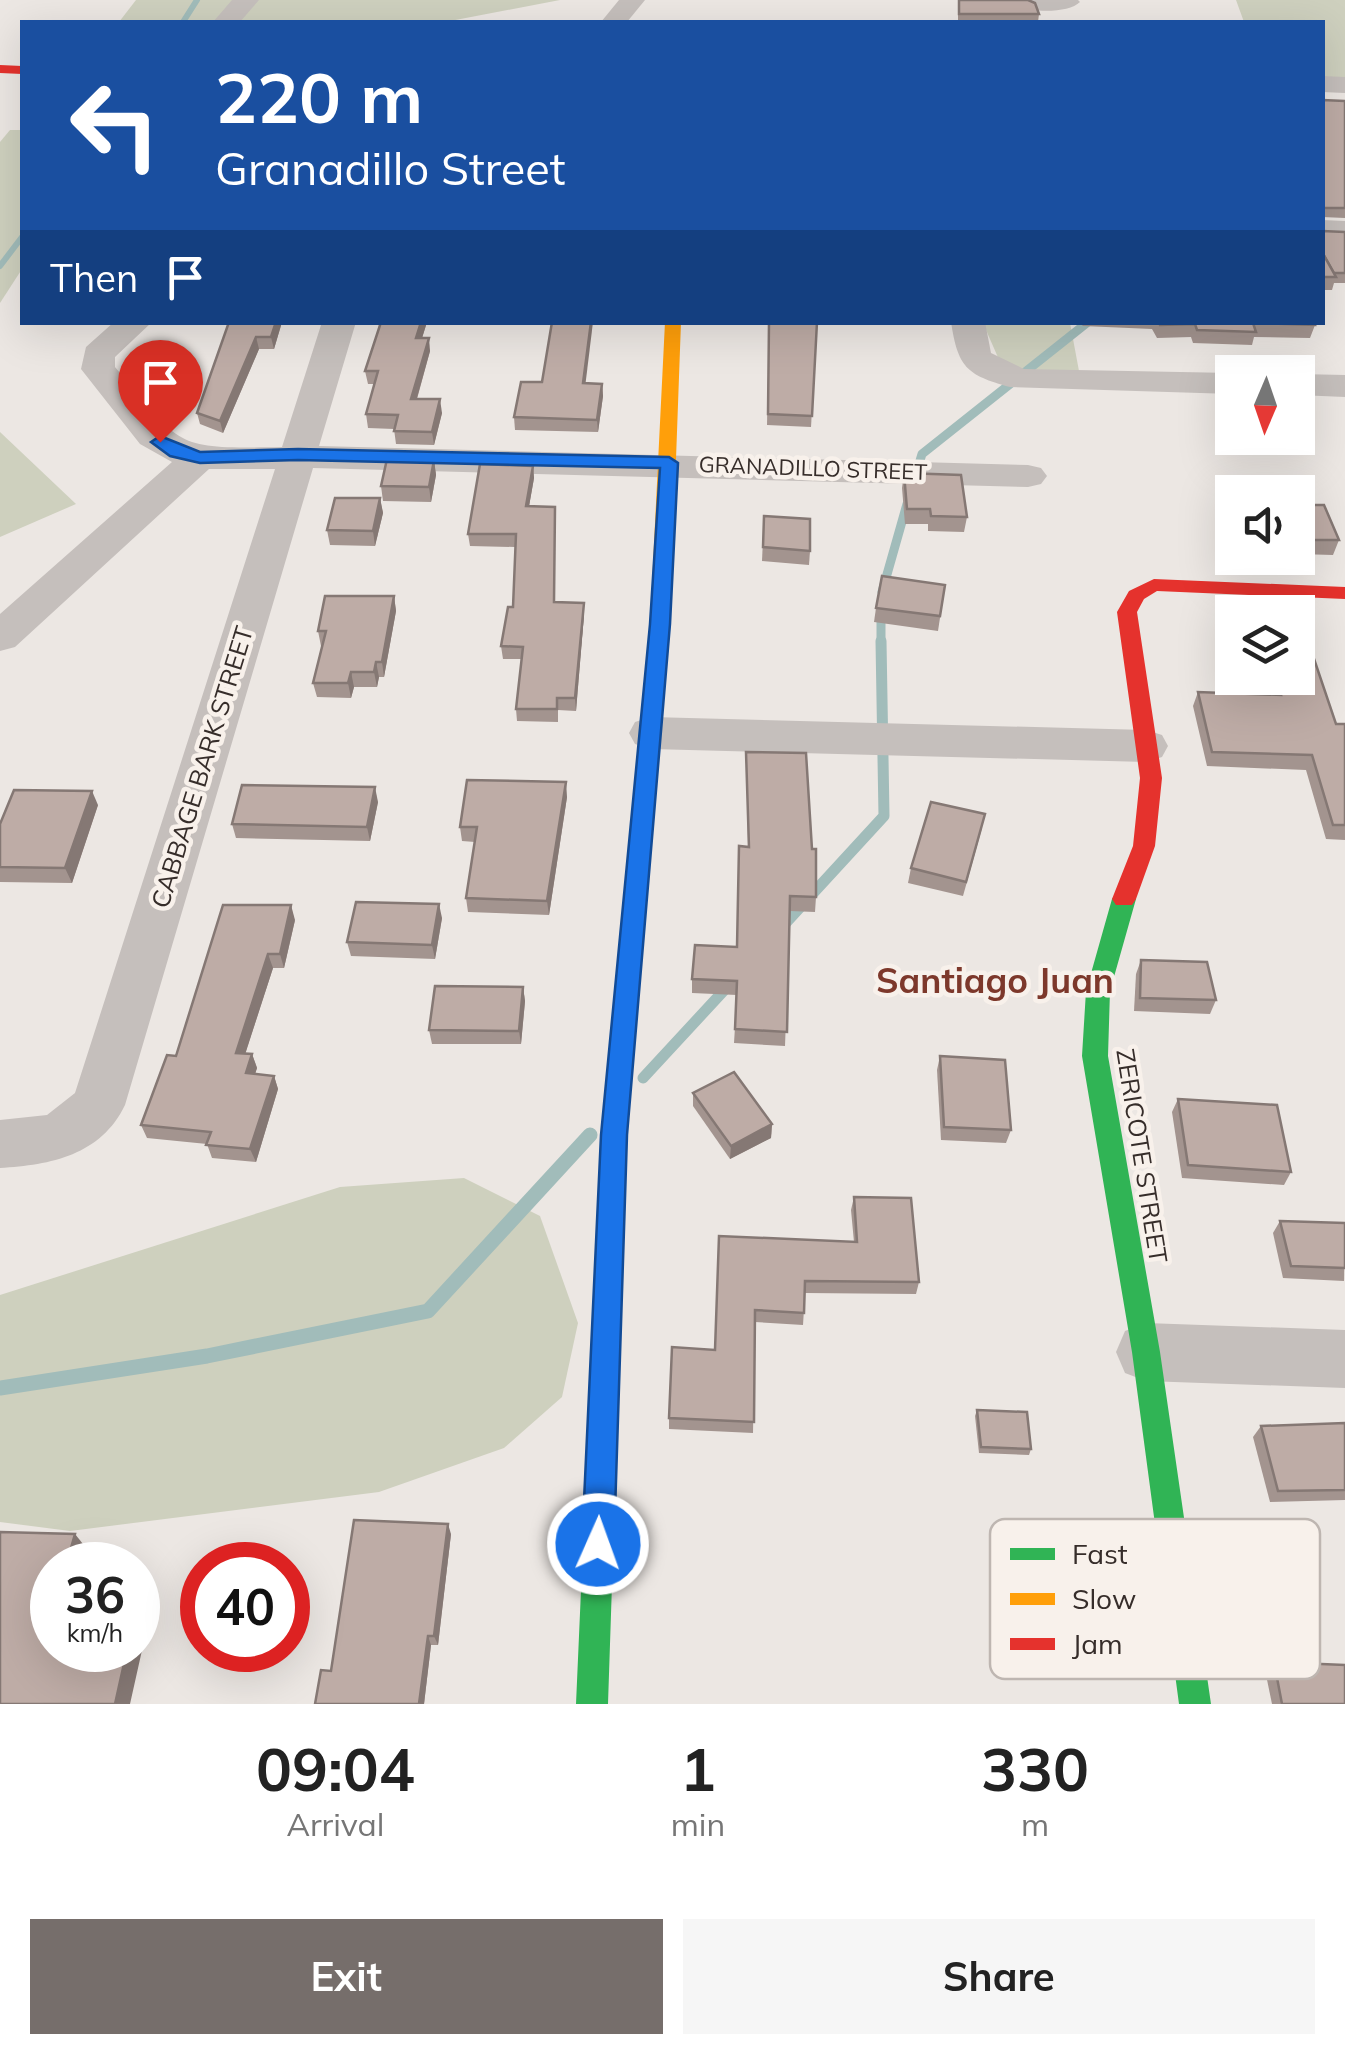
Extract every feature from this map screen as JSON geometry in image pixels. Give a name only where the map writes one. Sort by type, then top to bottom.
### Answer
[{"type":"street","points":[[228,20],[246,0]]},
{"type":"street","points":[[616,20],[632,0]]},
{"type":"street","points":[[1019,0],[1069,8]]},
{"type":"street","name":"GRANADILLO STREET","points":[[131,325],[98,354],[98,369],[160,442],[176,452],[200,457],[298,455],[669,463],[1028,476]]},
{"type":"street","name":"CABBAGE BARK STREET","points":[[0,1144],[46,1140],[77,1130],[98,1106],[338,325]]},
{"type":"street","points":[[592,1704],[614,1135],[651,733],[674,325]]},
{"type":"street","points":[[969,325],[974,356],[994,372],[1022,380],[1215,384]]},
{"type":"street","points":[[1315,385],[1345,386]]},
{"type":"street","points":[[0,637],[200,457]]},
{"type":"street","name":"ZERICOTE STREET","points":[[1170,1519],[1146,1352],[1095,1056],[1098,992],[1116,921],[1144,846],[1151,778],[1127,612],[1136,595],[1154,586],[1345,592]]},
{"type":"street","points":[[651,733],[1146,746]]},
{"type":"street","points":[[1146,1352],[1345,1359]]},
{"type":"street","name":"ZERICOTE STREET","points":[[1192,1679],[1196,1704]]},
{"type":"green space","points":[[136,0],[560,0],[455,20],[121,20]]},
{"type":"green space","points":[[1236,0],[1345,0],[1345,82],[1325,81],[1325,20],[1243,20]]},
{"type":"green space","points":[[10,130],[20,130],[20,272],[0,303],[0,142]]},
{"type":"green space","points":[[984,325],[1070,325],[1079,371],[1003,369]]},
{"type":"green space","points":[[0,432],[76,504],[0,537]]},
{"type":"green space","points":[[464,1178],[540,1216],[578,1323],[562,1397],[504,1448],[379,1492],[70,1531],[0,1522],[0,1295],[340,1187]]},
{"type":"building","points":[[959,0],[1028,0],[1035,3],[1039,14],[959,14]]},
{"type":"building","points":[[1325,100],[1345,101],[1345,208],[1325,208]]},
{"type":"building","points":[[1325,231],[1345,232],[1345,273],[1334,273],[1325,257]]},
{"type":"building","points":[[1325,257],[1336,277],[1325,277]]},
{"type":"building","points":[[228,325],[275,325],[271,337],[256,337],[220,421],[197,413]]},
{"type":"building","points":[[380,325],[420,325],[416,338],[429,338],[411,399],[440,399],[432,432],[394,431],[398,415],[366,414],[378,371],[365,371]]},
{"type":"building","points":[[552,325],[591,325],[583,383],[602,384],[597,420],[514,417],[521,382],[542,382]]},
{"type":"building","points":[[769,325],[817,325],[812,416],[768,414]]},
{"type":"building","points":[[1195,325],[1254,325],[1256,332],[1197,330]]},
{"type":"building","points":[[387,459],[434,460],[429,487],[381,486]]},
{"type":"building","points":[[480,464],[533,466],[526,506],[555,507],[554,602],[584,603],[575,698],[557,698],[557,709],[516,709],[523,647],[501,646],[508,607],[513,607],[516,534],[468,534]]},
{"type":"building","points":[[904,473],[961,475],[967,517],[931,516],[930,509],[907,509]]},
{"type":"building","points":[[335,498],[380,498],[373,531],[327,530]]},
{"type":"building","points":[[1315,505],[1324,505],[1339,540],[1315,540]]},
{"type":"building","points":[[764,516],[810,519],[810,551],[763,547]]},
{"type":"building","points":[[882,576],[945,585],[940,616],[876,608]]},
{"type":"building","points":[[325,596],[394,596],[382,662],[376,662],[374,672],[351,672],[348,683],[313,683],[326,631],[318,631]]},
{"type":"building","points":[[1315,662],[1336,724],[1345,724],[1345,825],[1333,825],[1312,755],[1212,752],[1198,692],[1315,695]]},
{"type":"building","points":[[746,752],[806,753],[812,849],[816,849],[816,897],[790,896],[787,1032],[735,1029],[737,981],[692,979],[695,945],[737,947],[739,846],[749,847]]},
{"type":"building","points":[[467,780],[566,782],[547,901],[466,898],[477,827],[460,827]]},
{"type":"building","points":[[242,785],[375,787],[367,827],[232,824]]},
{"type":"building","points":[[14,790],[92,791],[65,868],[0,867],[0,824]]},
{"type":"building","points":[[931,802],[985,814],[966,882],[911,868]]},
{"type":"building","points":[[356,902],[439,904],[432,945],[347,942]]},
{"type":"building","points":[[223,905],[291,905],[280,954],[268,954],[236,1053],[252,1054],[246,1073],[274,1076],[250,1149],[206,1145],[211,1132],[141,1125],[167,1055],[176,1056]]},
{"type":"building","points":[[1141,960],[1207,962],[1216,1000],[1140,998]]},
{"type":"building","points":[[435,986],[523,987],[519,1031],[429,1030]]},
{"type":"building","points":[[940,1056],[1005,1060],[1011,1130],[944,1127]]},
{"type":"building","points":[[734,1072],[772,1124],[731,1146],[693,1093]]},
{"type":"building","points":[[1178,1099],[1277,1105],[1291,1172],[1188,1165]]},
{"type":"building","points":[[854,1197],[911,1198],[919,1282],[805,1281],[804,1313],[755,1310],[754,1422],[669,1418],[672,1347],[715,1350],[719,1236],[857,1242]]},
{"type":"building","points":[[1280,1221],[1345,1223],[1345,1268],[1291,1266]]},
{"type":"building","points":[[977,1410],[1027,1412],[1031,1449],[981,1447]]},
{"type":"building","points":[[1345,1423],[1345,1490],[1278,1491],[1261,1426]]},
{"type":"building","points":[[354,1520],[448,1524],[434,1636],[428,1636],[419,1704],[315,1704],[321,1670],[331,1671]]},
{"type":"building","points":[[0,1532],[75,1534],[73,1542],[30,1542],[30,1672],[122,1672],[115,1704],[0,1704]]},
{"type":"building","points":[[1320,1664],[1345,1665],[1345,1704],[1282,1704],[1277,1679],[1320,1679]]},
{"type":"waterway","points":[[184,20],[197,0]]},
{"type":"waterway","points":[[0,266],[20,240]]},
{"type":"waterway","points":[[915,477],[922,454],[1084,325]]},
{"type":"waterway","points":[[882,592],[907,504]]},
{"type":"waterway","points":[[881,610],[881,641]]},
{"type":"waterway","points":[[782,927],[884,816],[881,641]]},
{"type":"waterway","points":[[643,1078],[729,985]]},
{"type":"waterway","points":[[0,1388],[207,1356],[428,1311],[590,1135]]},
{"type":"traffic: fast","points":[[592,1704],[614,1135],[646,783]]},
{"type":"traffic: fast","points":[[1124,899],[1098,991],[1095,1056],[1146,1352],[1169,1519]]},
{"type":"traffic: fast","points":[[1192,1679],[1195,1704]]},
{"type":"traffic: slow","points":[[646,783],[660,624],[673,325]]},
{"type":"traffic: jam","points":[[0,69],[20,70]]},
{"type":"traffic: jam","points":[[1124,899],[1144,846],[1151,778],[1127,612],[1136,595],[1154,585],[1345,593]]},
{"type":"district","name":"Santiago Juan","points":[[995,981]]},
{"type":"route","points":[[160,442],[176,452],[200,457],[298,455],[669,463],[660,624],[614,1135],[598,1544]]}]
